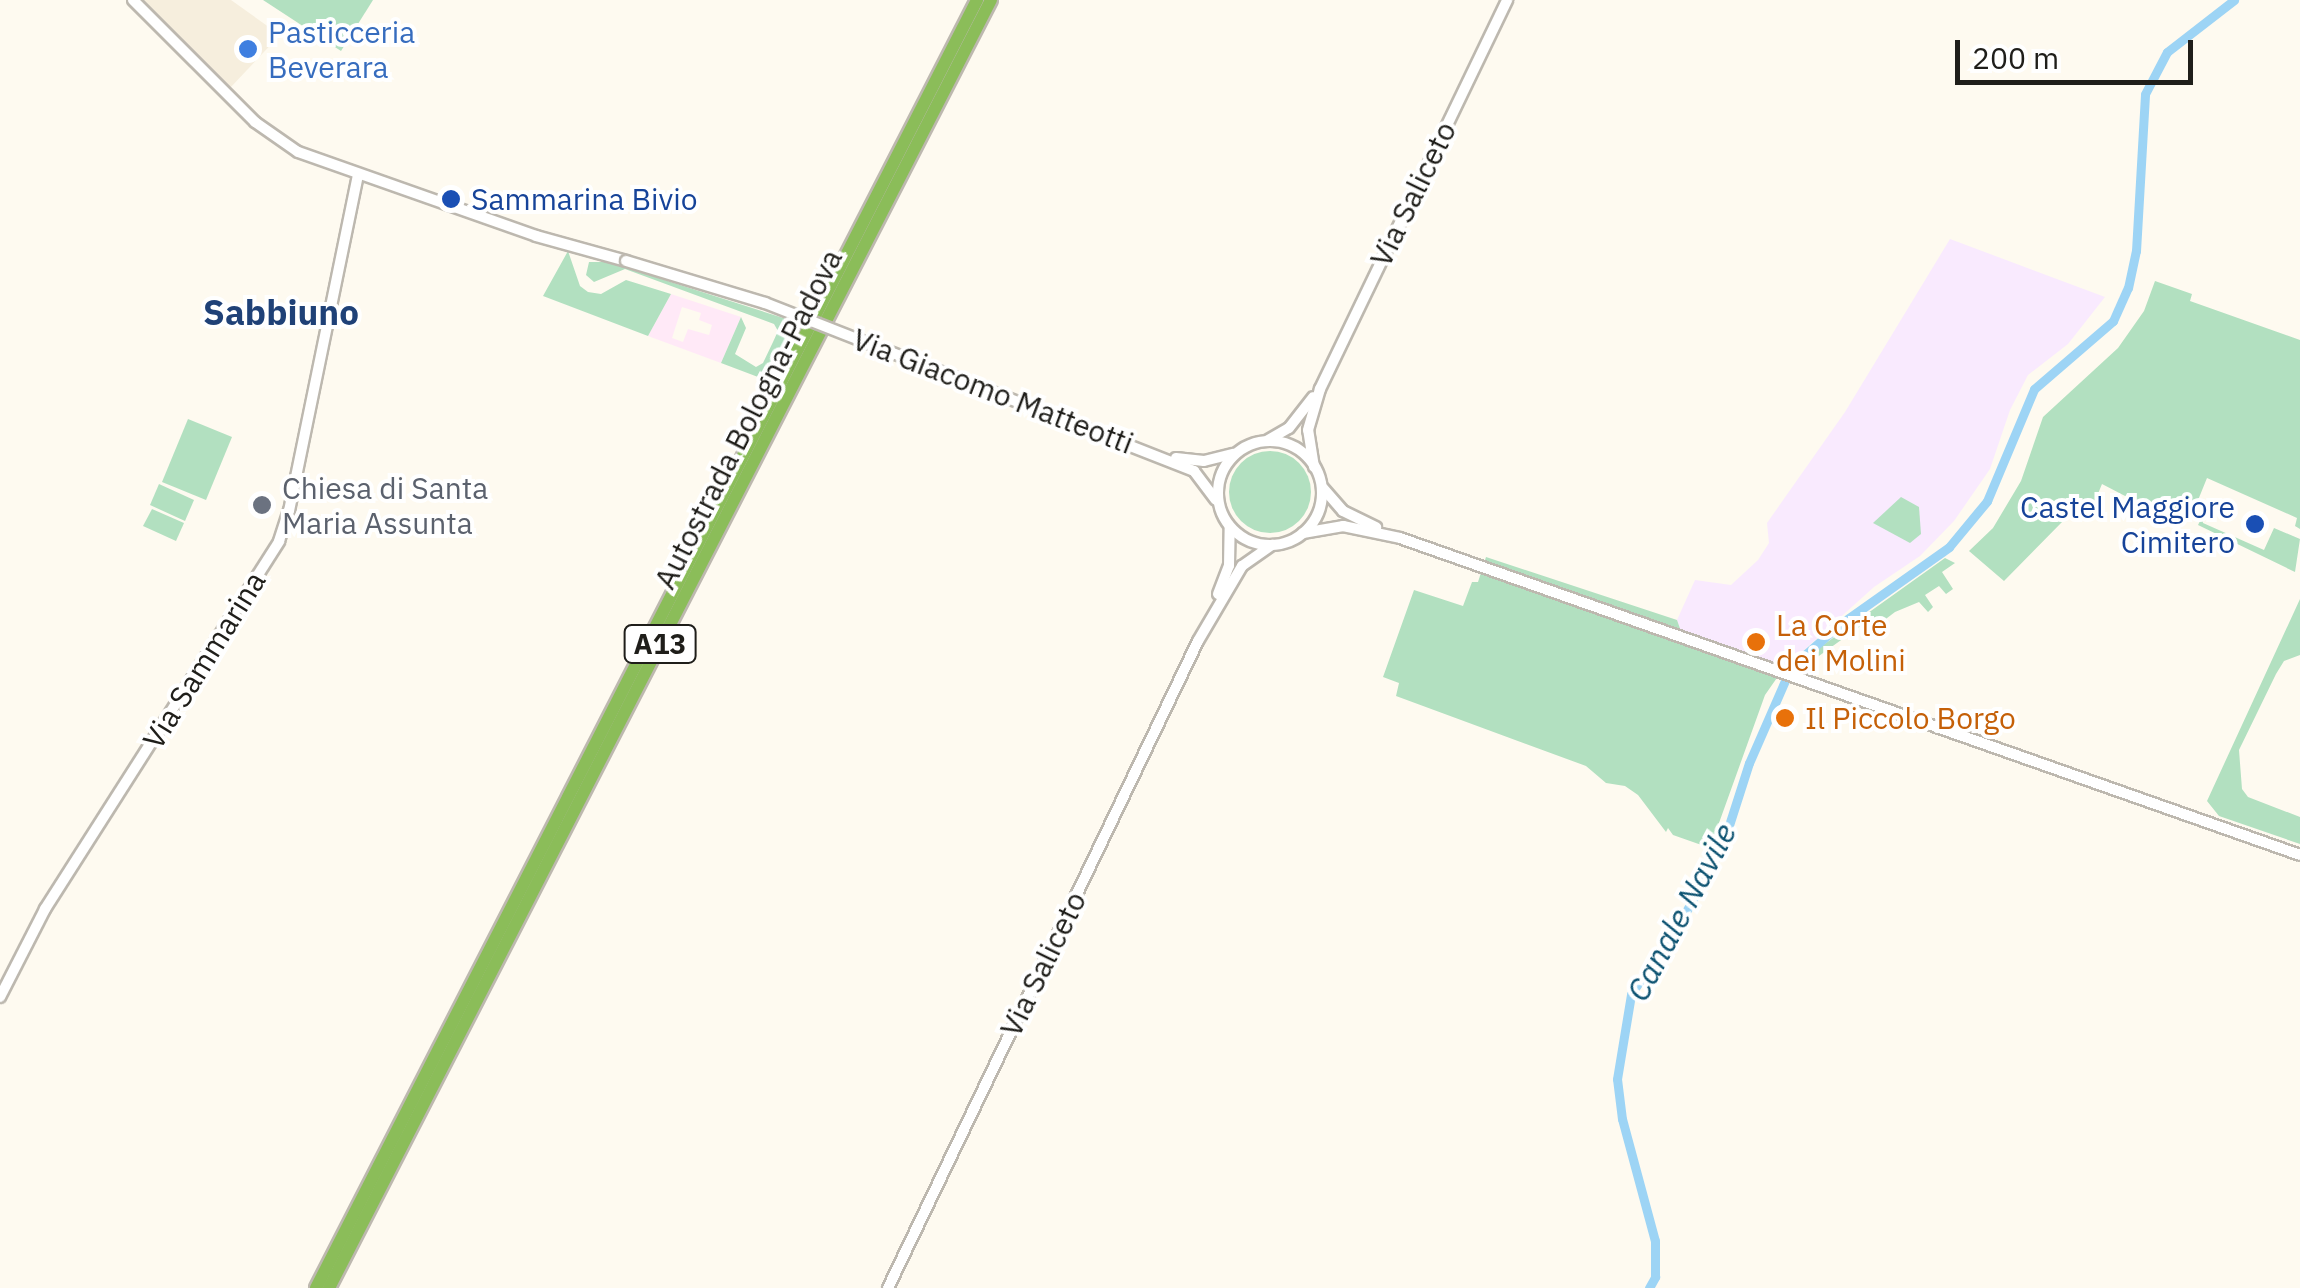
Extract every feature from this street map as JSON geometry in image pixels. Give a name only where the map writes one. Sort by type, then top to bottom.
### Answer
[{"type":"highway","name":"Autostrada Bologna-Padova","points":[[316,1288],[977,0]]},
{"type":"highway","name":"Autostrada Bologna-Padova","points":[[330,1288],[991,0]]},
{"type":"main road","name":"Via Giacomo Matteotti","points":[[133,0],[277,140],[358,175],[765,304],[1161,455],[1194,472],[1210,487],[1219,505]]},
{"type":"main road","name":"Via Saliceto","points":[[1321,486],[1308,430],[1320,389],[1507,0]]},
{"type":"main road","name":"Via Sammarina","points":[[0,998],[45,910],[279,541],[290,511],[358,175]]},
{"type":"main road","name":"Via Saliceto","points":[[1238,451],[1289,428],[1320,389]]},
{"type":"main road","points":[[1267,441],[1294,447],[1314,466]]},
{"type":"main road","name":"Via Giacomo Matteotti","points":[[1161,455],[1204,462],[1238,451]]},
{"type":"main road","points":[[1238,451],[1220,475],[1219,505],[1230,527],[1242,537],[1272,545]]},
{"type":"main road","points":[[1303,533],[1316,516],[1321,486]]},
{"type":"main road","points":[[1321,486],[1344,512],[1400,538],[2300,855]]},
{"type":"main road","points":[[1303,533],[1344,526],[1400,538]]},
{"type":"main road","name":"Via Saliceto","points":[[888,1288],[1198,641],[1229,566],[1230,527]]},
{"type":"main road","name":"Via Saliceto","points":[[1198,641],[1242,566],[1272,545],[1303,533]]},
{"type":"shaded area","points":[[141,0],[231,0],[280,35],[230,88]]},
{"type":"shaded area","points":[[1950,239],[2105,297],[2068,344],[2028,375],[2010,410],[1990,469],[1954,521],[1920,556],[1874,587],[1783,669],[1683,637],[1677,620],[1695,580],[1731,585],[1758,560],[1769,543],[1767,523],[1845,412]]},
{"type":"shaded area","points":[[671,294],[741,317],[721,363],[648,336]],"holes":[[[682,307],[701,313],[699,320],[712,325],[709,335],[688,329],[683,342],[672,338]]]},
{"type":"green space","points":[[263,0],[373,0],[341,51]]},
{"type":"green space","points":[[568,251],[580,286],[588,292],[601,294],[626,280],[671,294],[648,336],[543,296]]},
{"type":"green space","points":[[589,262],[608,262],[799,323],[769,381],[721,363],[741,317],[746,328],[735,354],[756,367],[763,363],[778,331],[774,324],[625,269],[594,282],[586,275]]},
{"type":"green space","points":[[2155,281],[2192,294],[2190,301],[2300,340],[2300,529],[2295,526],[2297,518],[2207,478],[2190,520],[2156,504],[2152,510],[2102,484],[2093,506],[2072,494],[2063,521],[2004,581],[1969,551],[1993,528],[2021,481],[2043,417],[2118,348],[2144,311]]},
{"type":"green space","points":[[188,419],[232,437],[206,500],[162,482]]},
{"type":"green space","points":[[1270,451],[1299,463],[1311,492],[1299,521],[1270,533],[1241,521],[1229,492],[1241,463]]},
{"type":"green space","points":[[159,484],[194,500],[185,521],[150,505]]},
{"type":"green space","points":[[1901,497],[1919,507],[1921,534],[1910,543],[1873,523]]},
{"type":"green space","points":[[152,509],[184,523],[176,541],[143,526]]},
{"type":"green space","points":[[2202,517],[2203,523],[2264,550],[2274,528],[2300,539],[2295,572],[2198,525]]},
{"type":"green space","points":[[1486,557],[1677,620],[1683,637],[1781,672],[1765,695],[1710,848],[1673,835],[1668,828],[1666,832],[1638,795],[1625,786],[1606,783],[1586,766],[1396,696],[1399,683],[1383,677],[1414,590],[1463,606],[1472,582],[1478,582]]},
{"type":"green space","points":[[1945,558],[1955,563],[1942,572],[1953,589],[1946,594],[1939,586],[1925,595],[1933,607],[1928,612],[1919,602],[1895,612],[1874,628],[1869,620],[1798,671],[1798,663]]},
{"type":"green space","points":[[2300,599],[2300,655],[2284,661],[2239,750],[2242,789],[2248,797],[2300,817],[2300,844],[2219,816],[2207,801]]},
{"type":"waterway","name":"Canale Navile","points":[[1649,1288],[1655,1277],[1655,1241],[1622,1119],[1617,1079],[1631,994],[1683,917],[1722,847],[1749,763],[1791,667],[1839,625],[1949,547],[1987,501],[2034,389],[2113,321],[2128,288],[2136,251],[2145,94],[2167,52],[2234,0]]},
{"type":"place","name":"Pasticceria Beverara","points":[[248,49]]},
{"type":"place","name":"Sammarina Bivio","points":[[451,199]]},
{"type":"place","name":"Chiesa di Santa Maria Assunta","points":[[262,505]]},
{"type":"place","name":"Castel Maggiore Cimitero","points":[[2255,524]]},
{"type":"place","name":"La Corte dei Molini","points":[[1756,642]]},
{"type":"place","name":"Il Piccolo Borgo","points":[[1785,718]]},
{"type":"district","name":"Sabbiuno","points":[[281,312]]}]
